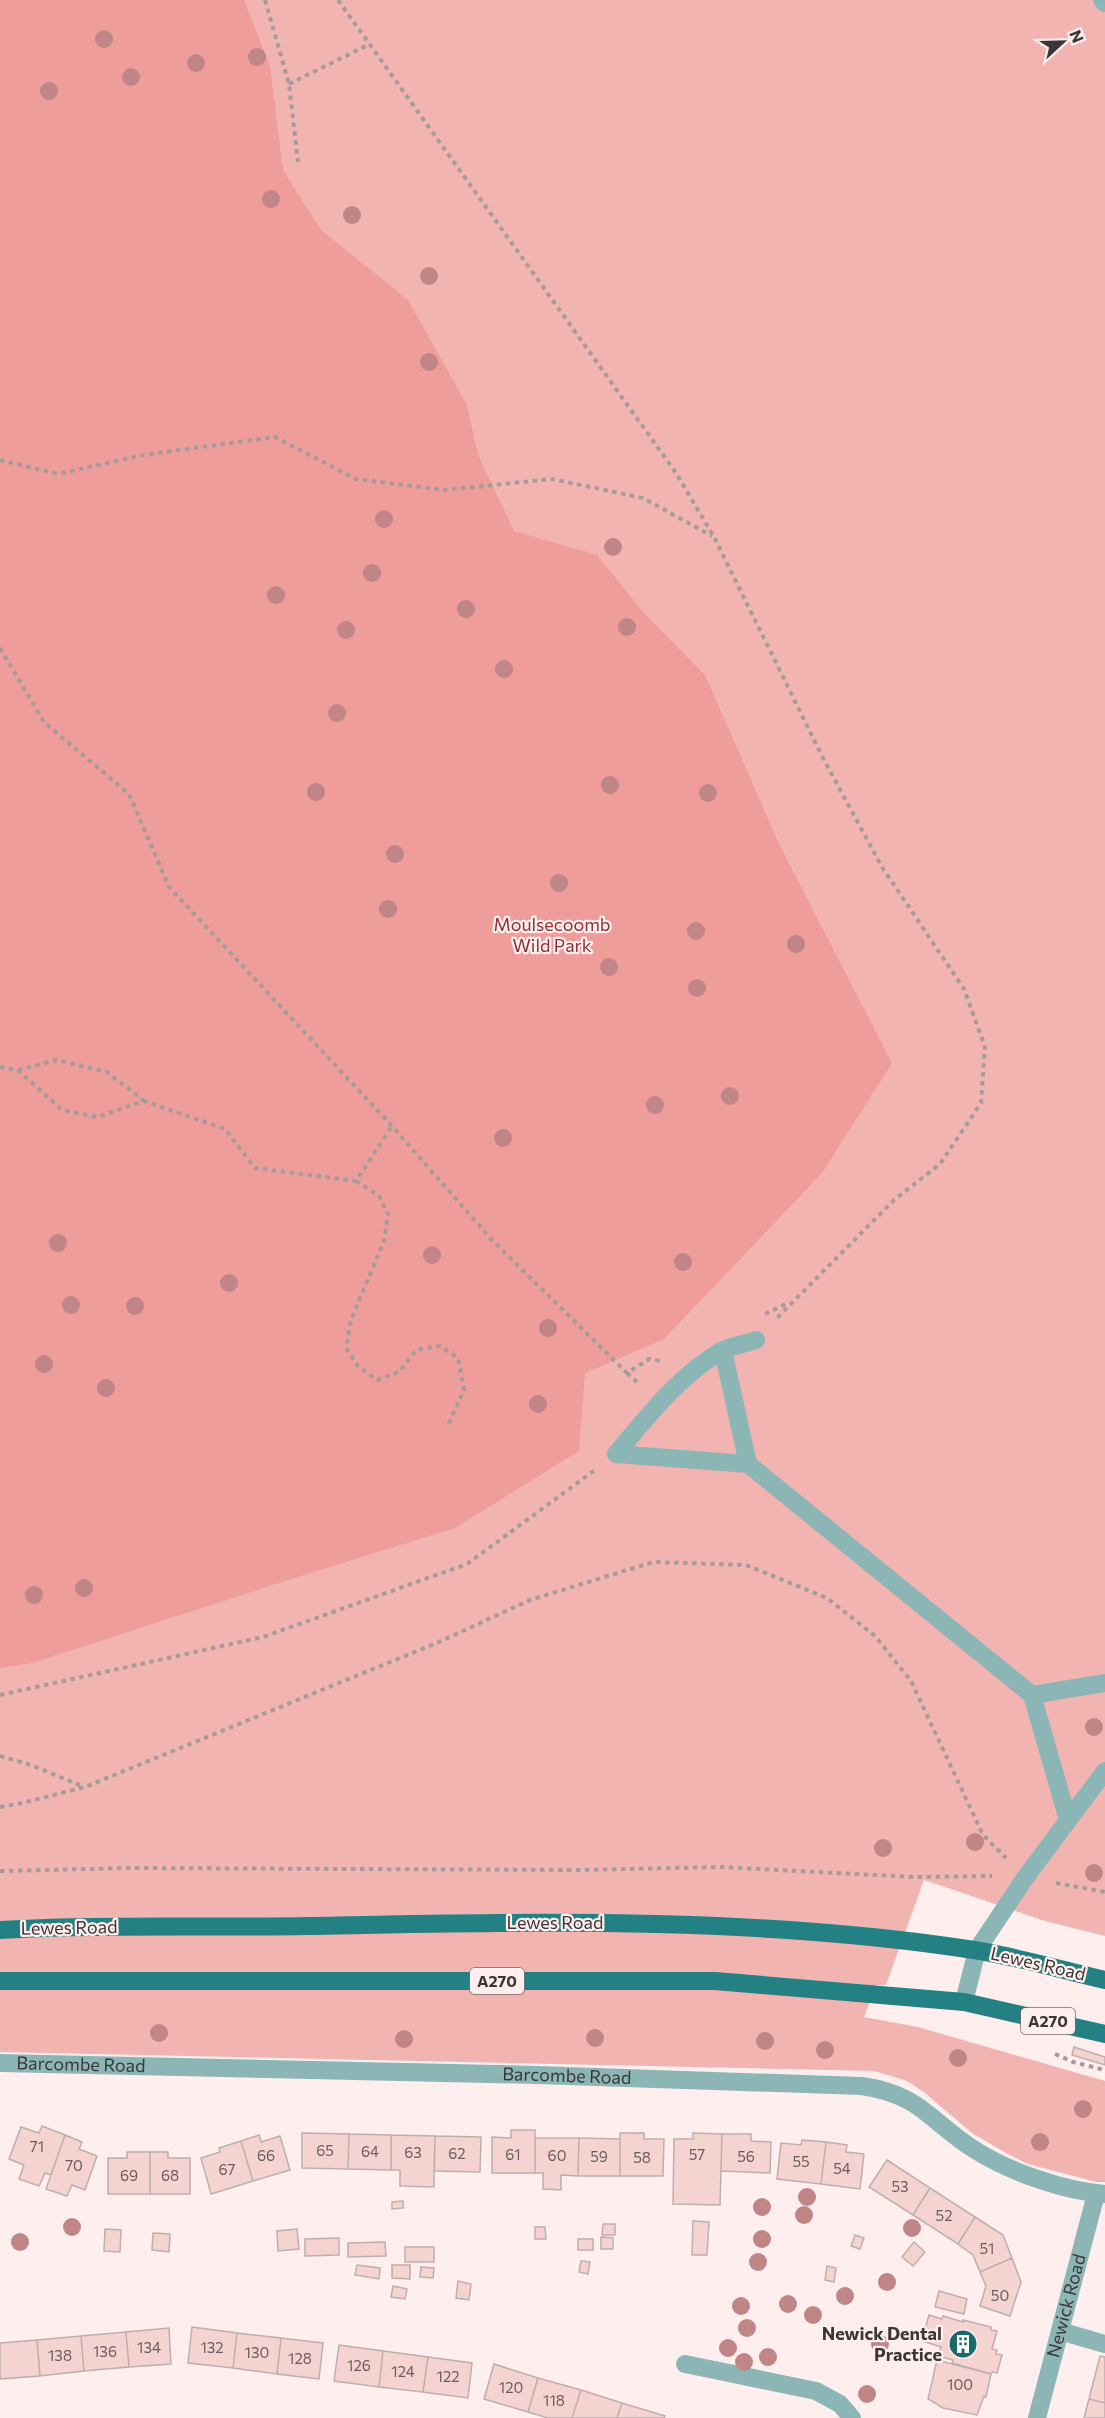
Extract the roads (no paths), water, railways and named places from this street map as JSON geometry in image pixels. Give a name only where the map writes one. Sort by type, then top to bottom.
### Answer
[{"type":"main road","name":"Lewes Road","points":[[0,1930],[68,1926],[225,1928],[558,1922],[681,1924],[827,1932],[976,1950],[1105,1980]]},
{"type":"main road","name":"A270","points":[[0,1981],[715,1981],[964,2002],[1105,2034]]},
{"type":"street","points":[[1102,0],[1105,3]]},
{"type":"street","points":[[756,1340],[723,1350],[687,1375],[658,1403],[616,1454],[748,1464],[1032,1695],[1068,1820]]},
{"type":"street","points":[[723,1350],[748,1464]]},
{"type":"street","points":[[1032,1695],[1105,1683]]},
{"type":"street","points":[[964,2002],[976,1950],[1025,1878],[1105,1771]]},
{"type":"street","name":"Barcombe Road","points":[[0,2063],[562,2076],[862,2086],[883,2089],[914,2102],[954,2135],[995,2162],[1034,2178],[1101,2194]]},
{"type":"street","name":"Newick Road","points":[[1037,2418],[1101,2194]]},
{"type":"street","points":[[1060,2331],[1105,2344]]},
{"type":"street","points":[[685,2364],[816,2391],[840,2404],[852,2418]]},
{"type":"place","name":"Newick Dental Practice","points":[[963,2344]]},
{"type":"park label","name":"Moulsecoomb Wild Park","points":[[552,935]]}]
